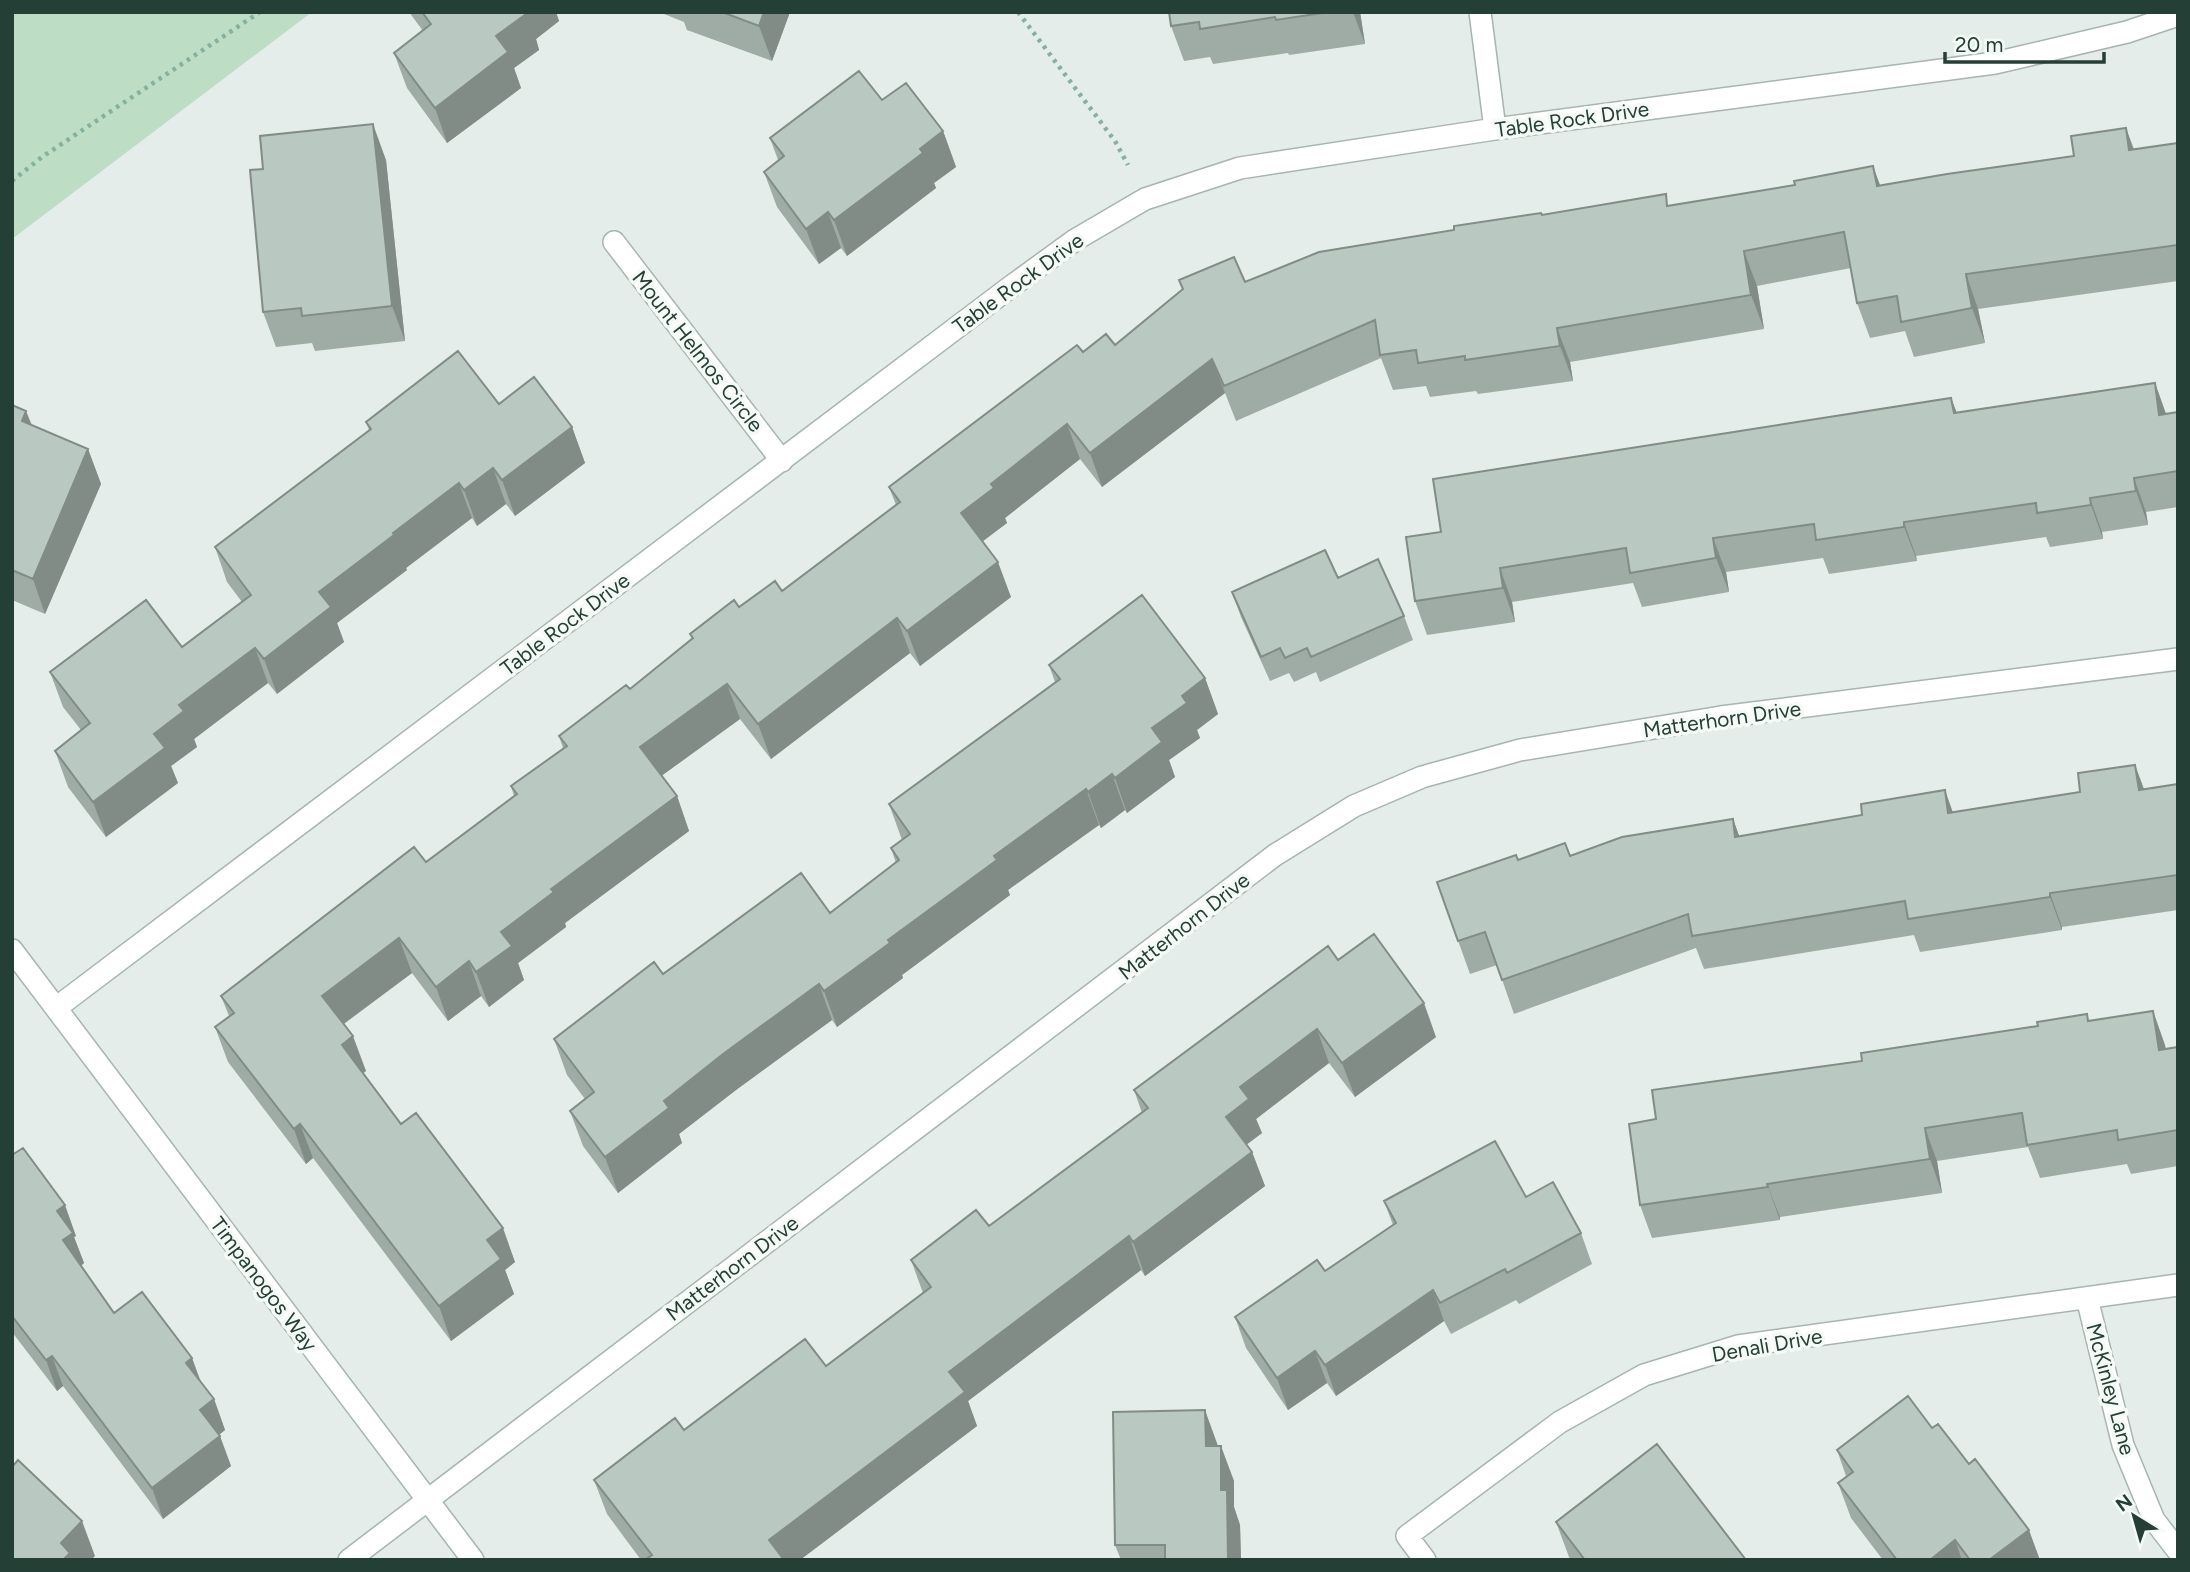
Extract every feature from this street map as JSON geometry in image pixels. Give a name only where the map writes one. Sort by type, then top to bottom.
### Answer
[{"type":"street","points":[[1480,12],[1495,130]]},
{"type":"street","name":"Table Rock Drive","points":[[56,1008],[1075,240],[1145,199],[1240,168],[1495,130],[1995,63],[2127,32],[2178,15]]},
{"type":"street","name":"Mount Helmos Circle","points":[[614,242],[782,461]]},
{"type":"street","name":"Matterhorn Drive","points":[[349,1560],[1275,855],[1354,806],[1422,777],[1520,750],[1735,716],[2178,659]]},
{"type":"street","name":"Timpanogos Way","points":[[12,950],[473,1560]]},
{"type":"street","name":"Denali Drive","points":[[1425,1560],[1407,1536],[1560,1422],[1644,1375],[1738,1346],[2178,1285]]},
{"type":"street","name":"McKinley Lane","points":[[2087,1298],[2123,1446],[2154,1520],[2178,1551]]},
{"type":"path","points":[[12,181],[42,157],[260,12]]},
{"type":"path","points":[[1018,12],[1115,141],[1130,168]]},
{"type":"green space","points":[[12,12],[312,12],[12,239]]},
{"type":"building","points":[[422,12],[526,14],[496,36],[508,52],[435,108],[394,53],[431,24]]},
{"type":"building","points":[[722,12],[764,12],[759,26]]},
{"type":"building","points":[[1169,12],[1329,12],[1200,29],[1199,22],[1171,26]]},
{"type":"building","points":[[859,71],[882,100],[906,83],[943,131],[920,149],[923,153],[834,220],[828,212],[806,229],[764,172],[784,156],[770,138]]},
{"type":"building","points":[[373,124],[392,306],[302,316],[301,308],[263,312],[250,170],[263,169],[260,136]]},
{"type":"building","points":[[2126,128],[2129,150],[2178,143],[2178,245],[1966,274],[1972,308],[1901,322],[1897,296],[1857,303],[1844,232],[1744,251],[1751,295],[1557,328],[1560,346],[1465,360],[1465,356],[1418,363],[1416,350],[1380,355],[1375,320],[1224,386],[1212,359],[1090,453],[1067,424],[991,484],[994,488],[961,513],[998,562],[907,631],[897,618],[758,724],[727,684],[640,747],[677,796],[551,889],[554,892],[501,932],[512,946],[476,972],[469,961],[436,987],[399,938],[322,996],[353,1036],[342,1045],[401,1124],[416,1113],[503,1228],[487,1240],[501,1259],[439,1306],[300,1124],[294,1129],[215,1027],[234,1013],[221,996],[414,847],[426,862],[517,794],[511,786],[567,746],[559,736],[626,685],[630,689],[693,638],[690,634],[734,600],[739,607],[775,581],[782,591],[900,502],[889,487],[1077,345],[1083,352],[1106,334],[1115,345],[1183,289],[1179,280],[1234,257],[1245,282],[1319,252],[1454,230],[1454,226],[1541,213],[1542,215],[1666,194],[1667,206],[1795,185],[1794,181],[1873,166],[1877,186],[2074,156],[2071,136]]},
{"type":"building","points":[[458,351],[499,404],[534,377],[572,427],[502,480],[493,468],[464,490],[459,483],[393,533],[394,535],[319,592],[331,607],[264,659],[255,648],[179,705],[184,711],[154,734],[165,748],[93,802],[55,751],[90,723],[50,672],[146,600],[182,647],[251,595],[215,547],[371,429],[366,422]]},
{"type":"building","points":[[2155,383],[2159,415],[2178,412],[2178,471],[2134,478],[2136,491],[2090,498],[2091,505],[2037,513],[2036,503],[1904,522],[1904,527],[1816,540],[1814,524],[1713,538],[1716,558],[1630,573],[1626,548],[1500,568],[1503,588],[1415,601],[1406,537],[1441,532],[1433,479],[1951,398],[1954,413]]},
{"type":"building","points":[[12,405],[26,411],[22,421],[88,449],[33,579],[12,570]]},
{"type":"building","points":[[1325,550],[1338,578],[1378,559],[1404,616],[1311,657],[1307,648],[1285,658],[1280,648],[1261,657],[1232,592]]},
{"type":"building","points":[[1142,595],[1205,678],[1182,696],[1187,703],[1152,728],[1162,742],[1115,778],[1112,774],[1088,792],[1086,789],[994,856],[997,860],[824,991],[819,984],[723,1054],[664,1101],[669,1108],[605,1157],[570,1111],[594,1092],[554,1039],[654,962],[663,974],[801,873],[830,913],[899,860],[891,848],[910,834],[889,804],[1060,679],[1049,665]]},
{"type":"building","points":[[2135,765],[2139,790],[2178,784],[2178,875],[2050,893],[2050,897],[1908,919],[1905,901],[1692,936],[1688,914],[1502,980],[1485,932],[1458,941],[1437,882],[1516,855],[1518,860],[1565,843],[1570,856],[1622,837],[1733,819],[1735,837],[1862,815],[1861,804],[1945,790],[1948,813],[2080,792],[2078,773]]},
{"type":"building","points":[[1374,934],[1424,1003],[1342,1063],[1317,1029],[1240,1087],[1249,1099],[1226,1117],[1252,1152],[1133,1242],[1129,1236],[949,1372],[965,1392],[769,1540],[784,1560],[645,1560],[652,1555],[594,1480],[675,1418],[684,1430],[805,1339],[826,1366],[931,1287],[911,1260],[976,1210],[989,1226],[1148,1108],[1134,1090],[1328,946],[1338,960]]},
{"type":"building","points":[[2153,1011],[2159,1050],[2178,1047],[2178,1130],[2118,1140],[2117,1130],[2027,1145],[2022,1113],[1925,1128],[1930,1159],[1767,1184],[1768,1187],[1640,1205],[1629,1124],[1656,1119],[1652,1090],[1862,1061],[1861,1053],[2038,1026],[2037,1022],[2087,1014],[2088,1021]]},
{"type":"building","points":[[1495,1141],[1526,1197],[1553,1182],[1581,1233],[1507,1273],[1505,1269],[1440,1303],[1433,1290],[1325,1365],[1315,1351],[1277,1378],[1235,1317],[1317,1260],[1325,1271],[1396,1223],[1384,1201]]},
{"type":"building","points":[[23,1148],[65,1205],[57,1211],[73,1233],[63,1240],[114,1313],[142,1292],[192,1358],[186,1363],[214,1399],[200,1410],[220,1436],[152,1488],[52,1356],[46,1360],[12,1316],[12,1155]]},
{"type":"building","points":[[1908,1396],[1932,1428],[1938,1424],[1969,1464],[1975,1459],[2029,1530],[1989,1560],[1970,1560],[1955,1540],[1930,1560],[1897,1560],[1838,1483],[1853,1472],[1837,1450]]},
{"type":"building","points":[[1205,1410],[1206,1446],[1221,1446],[1221,1490],[1227,1490],[1228,1560],[1165,1560],[1165,1545],[1115,1545],[1113,1412]]},
{"type":"building","points":[[1657,1444],[1746,1560],[1585,1560],[1556,1522]]},
{"type":"building","points":[[18,1460],[82,1521],[61,1543],[70,1553],[63,1560],[12,1560],[12,1467]]}]
